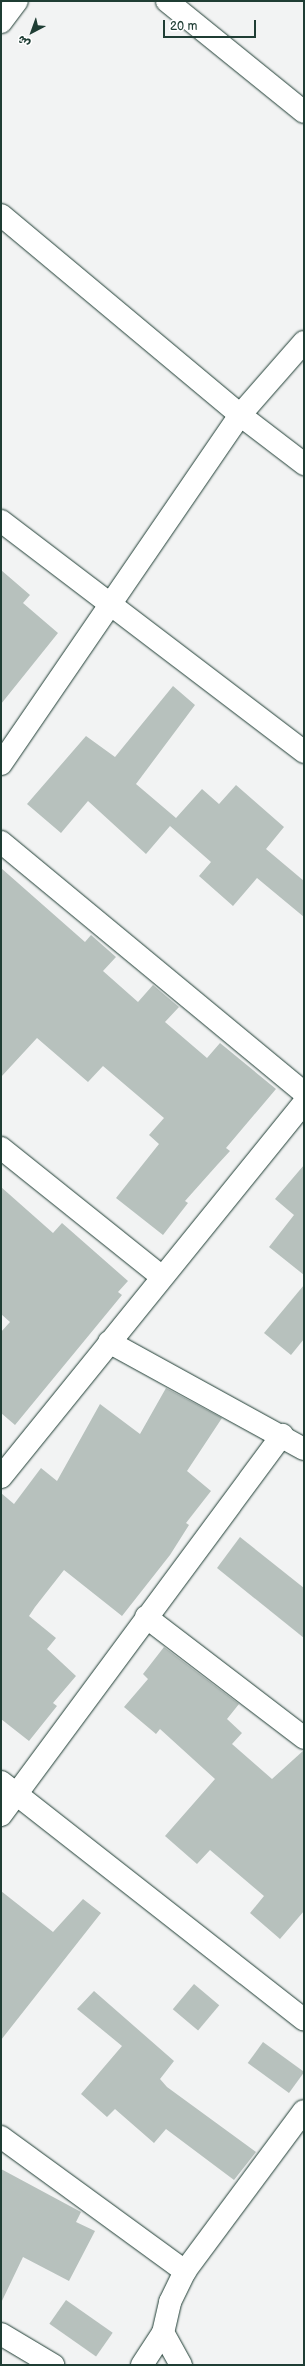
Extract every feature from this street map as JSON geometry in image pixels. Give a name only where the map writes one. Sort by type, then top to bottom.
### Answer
[{"type":"street","points":[[1,22],[17,1]]},
{"type":"street","points":[[167,1],[304,112]]},
{"type":"street","points":[[1,215],[240,415],[304,464]]},
{"type":"street","points":[[1,764],[112,605],[240,415],[304,342]]},
{"type":"street","points":[[1,521],[304,752]]},
{"type":"street","points":[[1,842],[304,1093]]},
{"type":"street","points":[[1,1477],[304,1103]]},
{"type":"street","points":[[1,1148],[162,1277]]},
{"type":"street","points":[[109,1342],[282,1435],[304,1449]]},
{"type":"street","points":[[1,1815],[8,1787],[146,1616],[282,1435]]},
{"type":"street","points":[[146,1616],[304,1738]]},
{"type":"street","points":[[8,1787],[304,2020]]},
{"type":"street","points":[[142,2365],[163,2333],[170,2302],[185,2271],[304,2111]]},
{"type":"street","points":[[1,2137],[185,2271]]},
{"type":"street","points":[[163,2333],[181,2365]]},
{"type":"street","points":[[1,2334],[53,2365]]},
{"type":"building","points":[[1,570],[30,595],[23,603],[58,633],[1,704]]},
{"type":"building","points":[[173,686],[195,705],[136,784],[176,818],[202,789],[219,804],[236,785],[284,827],[266,849],[304,881],[304,917],[257,878],[233,906],[199,876],[211,862],[170,826],[146,854],[88,801],[61,833],[27,804],[86,736],[115,757]]},
{"type":"building","points":[[1,868],[85,942],[91,935],[116,957],[103,971],[138,1002],[153,985],[179,1007],[165,1022],[207,1058],[220,1043],[276,1089],[226,1148],[230,1151],[185,1201],[188,1203],[163,1235],[116,1198],[159,1144],[149,1135],[164,1118],[103,1066],[88,1082],[37,1038],[1,1077]]},
{"type":"building","points":[[304,1165],[304,1275],[269,1247],[294,1215],[275,1199]]},
{"type":"building","points":[[1,1187],[53,1233],[62,1223],[128,1281],[118,1292],[122,1295],[15,1425],[1,1413],[1,1332],[10,1322],[1,1314]]},
{"type":"building","points":[[304,1285],[304,1339],[291,1355],[264,1333]]},
{"type":"building","points":[[166,1388],[222,1418],[187,1471],[211,1491],[186,1523],[189,1525],[170,1555],[122,1616],[64,1570],[35,1607],[29,1616],[56,1638],[47,1649],[76,1676],[53,1703],[57,1706],[29,1741],[1,1719],[1,1493],[14,1504],[41,1468],[57,1481],[100,1404],[140,1434]]},
{"type":"building","points":[[240,1537],[304,1588],[304,1638],[217,1568]]},
{"type":"building","points":[[164,1647],[239,1704],[227,1719],[242,1733],[232,1744],[272,1779],[304,1750],[304,1911],[280,1939],[250,1913],[264,1896],[210,1850],[197,1864],[165,1836],[215,1779],[160,1729],[156,1734],[124,1707],[148,1679],[143,1674]]},
{"type":"building","points":[[1,1891],[53,1932],[83,1899],[101,1913],[1,2040]]},
{"type":"building","points":[[194,1984],[219,2005],[198,2030],[173,2009]]},
{"type":"building","points":[[94,1991],[174,2061],[160,2079],[167,2087],[256,2152],[234,2180],[166,2129],[154,2143],[115,2109],[107,2117],[81,2094],[122,2046],[77,2009]]},
{"type":"building","points":[[263,2042],[304,2072],[289,2093],[248,2063]]},
{"type":"building","points":[[1,2169],[81,2212],[76,2222],[95,2231],[69,2281],[23,2257],[1,2303]]},
{"type":"building","points":[[66,2300],[113,2333],[96,2356],[49,2324]]}]
